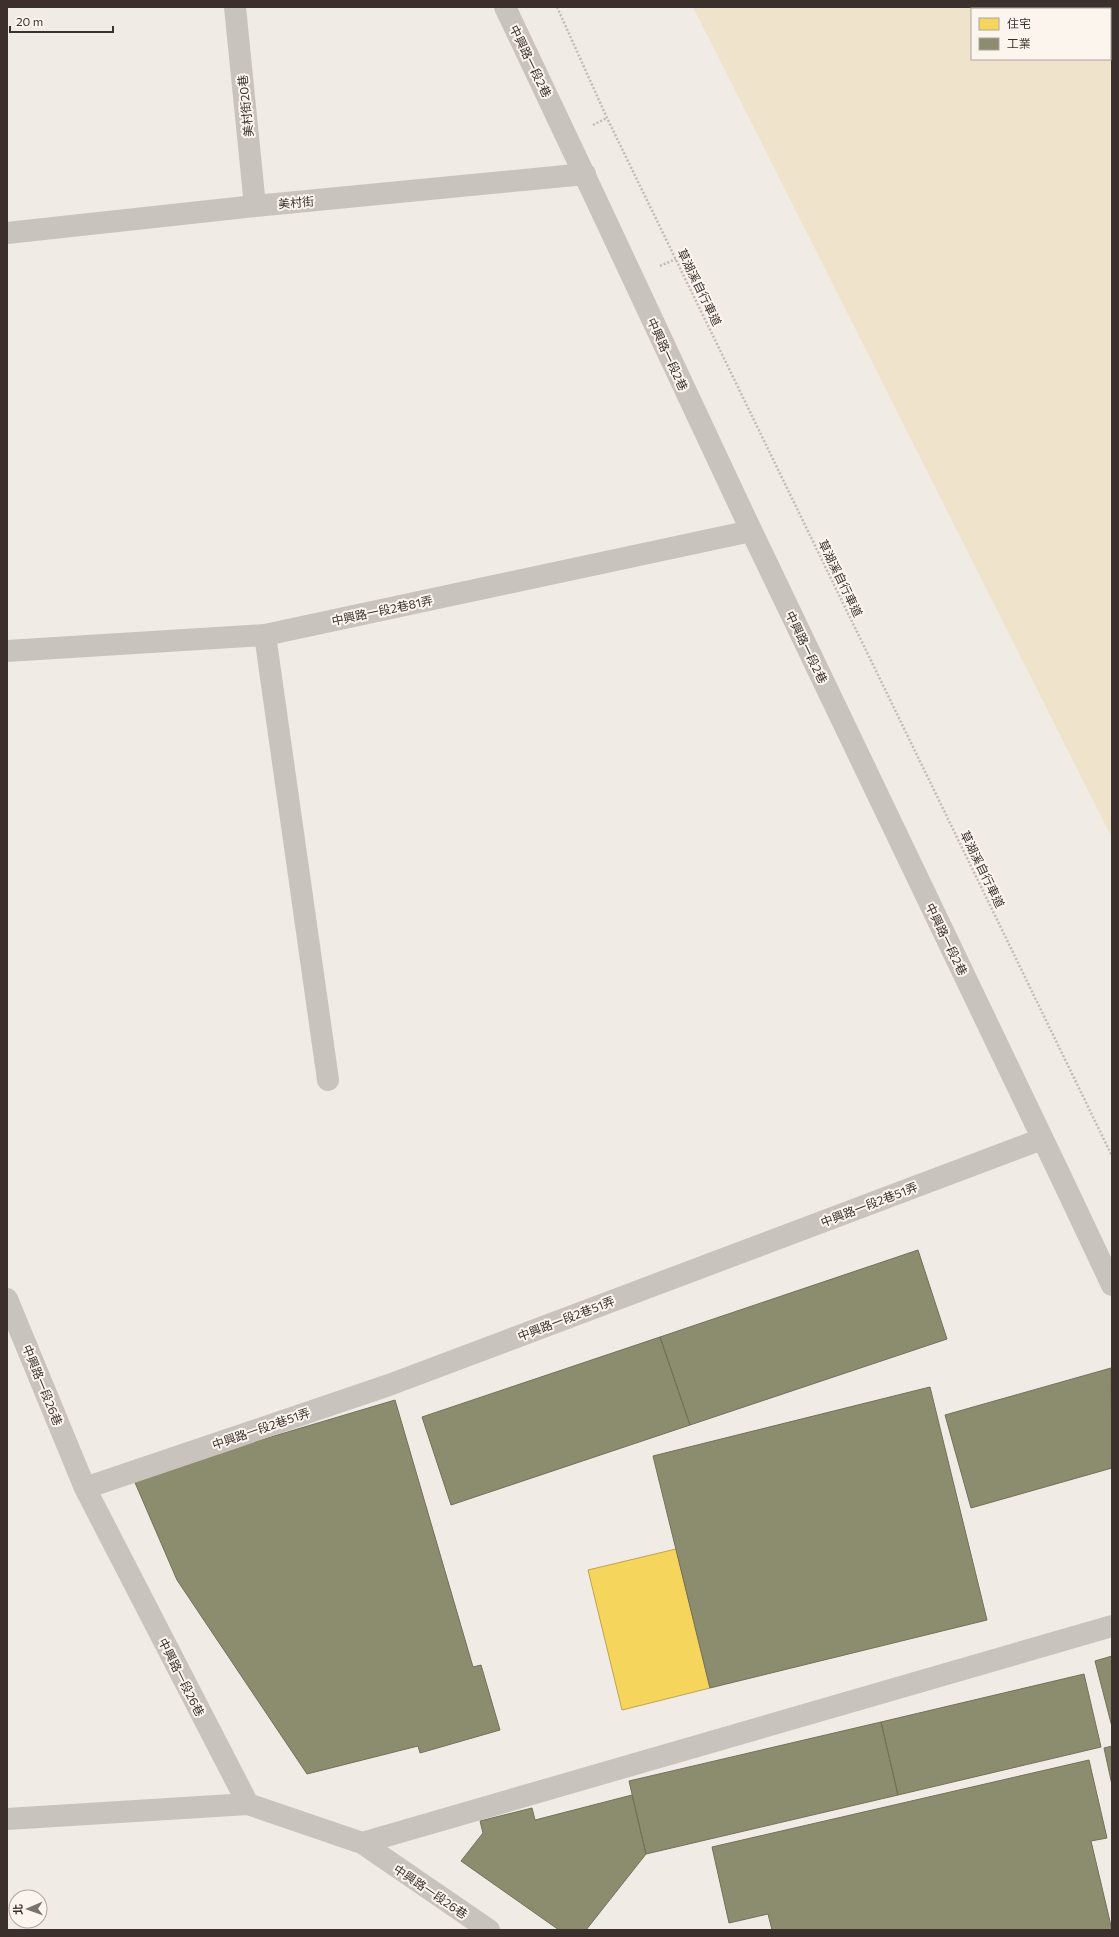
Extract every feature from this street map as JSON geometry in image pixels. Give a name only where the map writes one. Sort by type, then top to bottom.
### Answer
[{"type":"street","name":"美村街20巷","points":[[235,7],[255,206]]},
{"type":"street","name":"中興路一段2巷","points":[[505,7],[585,174],[632,279],[751,531],[1112,1285]]},
{"type":"street","name":"美村街","points":[[7,233],[255,206],[585,174]]},
{"type":"street","name":"中興路一段2巷81弄","points":[[7,651],[265,635],[751,531]]},
{"type":"street","points":[[265,635],[328,1080]]},
{"type":"street","name":"中興路一段2巷51弄","points":[[85,1488],[389,1385],[1042,1139]]},
{"type":"street","name":"中興路一段26巷","points":[[7,1299],[85,1488],[248,1804],[362,1843],[488,1930]]},
{"type":"street","points":[[362,1843],[1112,1626]]},
{"type":"street","points":[[7,1819],[248,1804]]},
{"type":"path","name":"草湖溪自行車道","points":[[557,7],[607,118],[1112,1156]]},
{"type":"sand","points":[[693,7],[1112,7],[1112,838]]},
{"type":"building: 住宅","points":[[676,1549],[710,1688],[622,1710],[588,1570]]},
{"type":"building: 工業","points":[[918,1250],[947,1339],[690,1425],[660,1337]]},
{"type":"building: 工業","points":[[660,1337],[690,1425],[451,1505],[422,1417]]},
{"type":"building: 工業","points":[[1111,1368],[1112,1468],[971,1508],[945,1415]]},
{"type":"building: 工業","points":[[930,1387],[987,1620],[710,1688],[653,1456]]},
{"type":"building: 工業","points":[[395,1400],[473,1667],[481,1665],[500,1730],[420,1753],[418,1746],[307,1774],[177,1580],[133,1478]]},
{"type":"building: 工業","points":[[1112,1656],[1112,1727],[1095,1661]]},
{"type":"building: 工業","points":[[1084,1674],[1101,1747],[898,1795],[881,1722]]},
{"type":"building: 工業","points":[[881,1722],[898,1795],[646,1854],[629,1781]]},
{"type":"building: 工業","points":[[1112,1746],[1112,1785],[1104,1748]]},
{"type":"building: 工業","points":[[1089,1760],[1107,1838],[1091,1841],[1112,1930],[772,1930],[768,1914],[729,1923],[712,1847]]},
{"type":"building: 工業","points":[[632,1795],[646,1854],[586,1930],[559,1930],[461,1861],[483,1833],[480,1821],[532,1808],[535,1820]]}]
